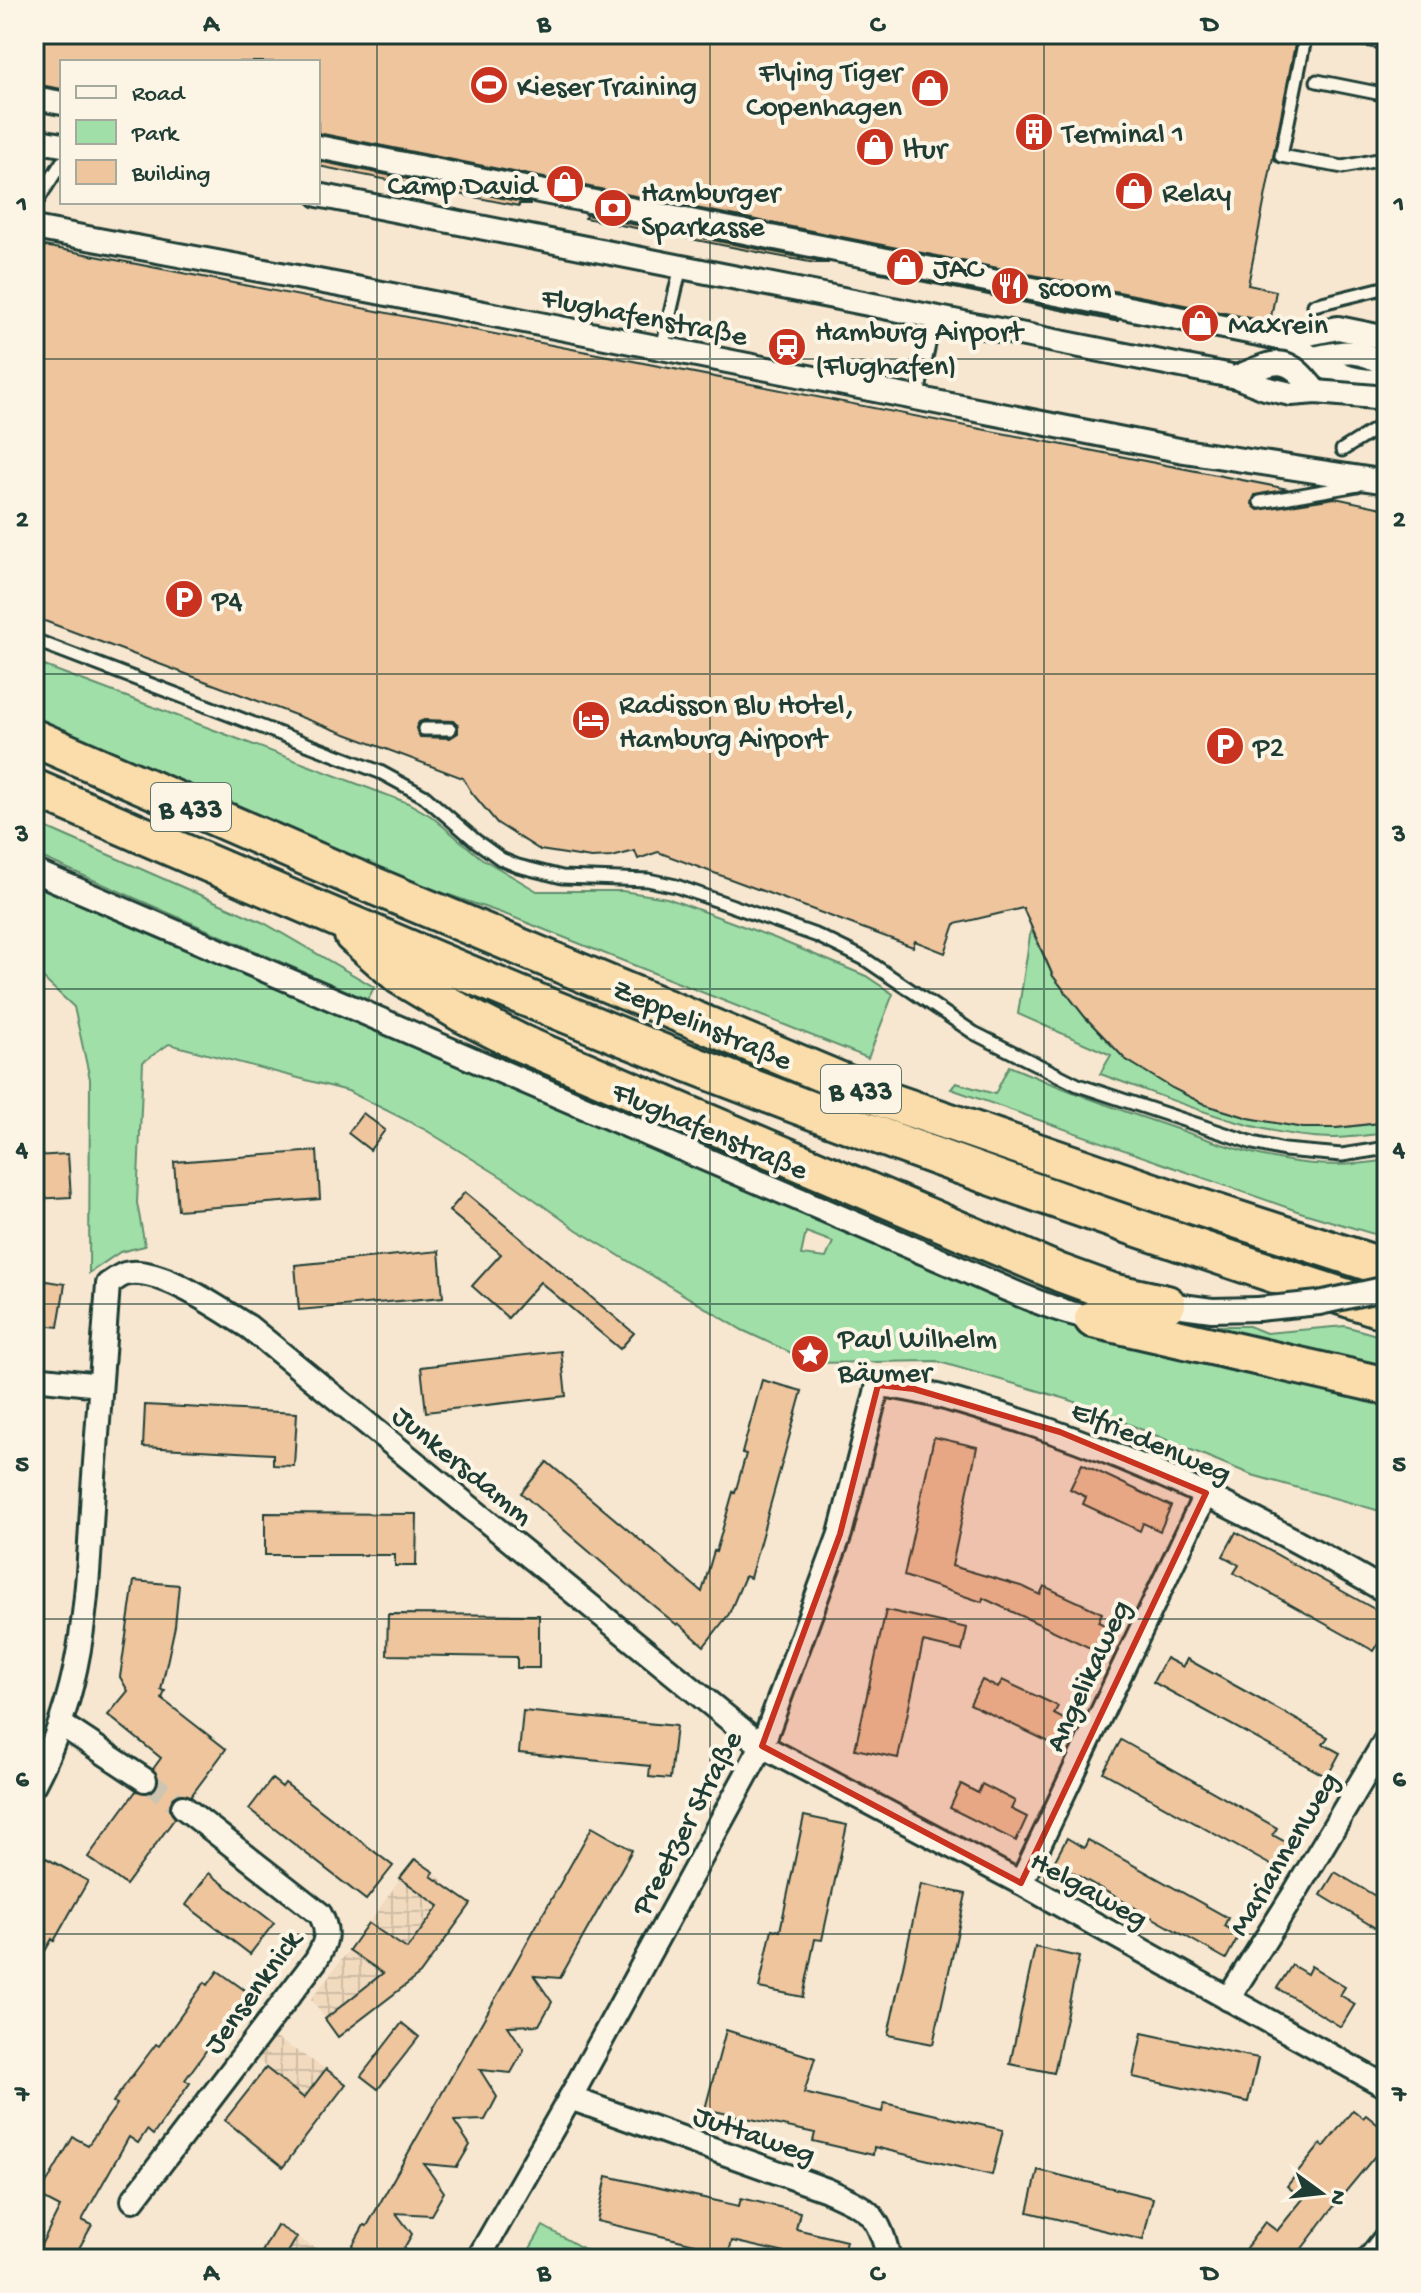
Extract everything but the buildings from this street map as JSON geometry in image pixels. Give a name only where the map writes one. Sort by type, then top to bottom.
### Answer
[{"type":"highway","name":"Zeppelinstraße","points":[[34,738],[348,875],[886,1100],[1387,1268]]},
{"type":"highway","name":"Zeppelinstraße","points":[[34,788],[573,1017],[852,1126],[1154,1236],[1387,1311]]},
{"type":"highway","points":[[330,915],[400,976],[463,1014],[518,1042],[1071,1277],[1112,1292],[1167,1304]]},
{"type":"highway","points":[[1093,1319],[1387,1386]]},
{"type":"street","points":[[34,98],[60,103]]},
{"type":"street","points":[[34,140],[60,145]]},
{"type":"street","points":[[320,147],[1199,324],[1284,339],[1338,328],[1387,338]]},
{"type":"street","name":"Flughafenstraße","points":[[320,195],[1237,377]]},
{"type":"street","name":"Flughafenstraße","points":[[34,228],[1184,451],[1384,481]]},
{"type":"street","points":[[1284,339],[1341,377],[1366,383],[1387,380]]},
{"type":"street","points":[[1314,358],[1347,351],[1373,356],[1387,366]]},
{"type":"street","points":[[1314,358],[1387,373]]},
{"type":"street","points":[[1316,392],[1297,368],[1282,365],[1271,363],[1237,377],[1263,403],[1287,408],[1316,392],[1387,398]]},
{"type":"street","name":"Flughafenstraße","points":[[34,871],[952,1265],[1093,1319],[1167,1304],[1212,1310],[1319,1303],[1387,1288]]},
{"type":"street","name":"Junkersdamm","points":[[100,1385],[108,1284],[125,1274],[143,1274],[182,1286],[249,1327],[762,1746]]},
{"type":"street","points":[[34,1378],[100,1385],[85,1615],[69,1703],[62,1725],[40,1758],[34,1784]]},
{"type":"street","name":"Preetzer Straße","points":[[478,2259],[570,2098],[762,1746],[840,1534],[878,1385]]},
{"type":"street","name":"Elfriedenweg","points":[[878,1385],[914,1389],[1060,1432],[1206,1493],[1387,1592]]},
{"type":"street","name":"Angelikaweg","points":[[1021,1883],[1206,1493]]},
{"type":"street","points":[[62,1725],[145,1780]]},
{"type":"street","name":"Mariannenweg","points":[[1228,1999],[1387,1738]]},
{"type":"street","name":"Helgaweg","points":[[762,1746],[1021,1883],[1387,2087]]},
{"type":"street","name":"Jensenknick","points":[[133,2200],[316,1960],[327,1935],[320,1914],[183,1807]]},
{"type":"street","name":"Juttaweg","points":[[570,2098],[816,2186],[855,2203],[875,2217],[889,2259]]},
{"type":"street","points":[[1369,2259],[1387,2236]]},
{"type":"lane","points":[[1306,34],[1281,156],[1343,167],[1387,158]]},
{"type":"lane","points":[[1336,34],[1387,43]]},
{"type":"lane","points":[[1317,81],[1387,95]]},
{"type":"lane","points":[[34,206],[60,165]]},
{"type":"lane","points":[[661,349],[679,275]]},
{"type":"lane","points":[[1314,305],[1387,287]]},
{"type":"lane","points":[[917,399],[934,322]]},
{"type":"lane","points":[[1342,450],[1387,422]]},
{"type":"lane","points":[[1260,502],[1384,481]]},
{"type":"lane","points":[[34,640],[380,772],[424,796],[476,841],[501,859],[518,866],[562,877],[662,883],[818,936],[863,958],[974,1033],[1078,1085],[1253,1143],[1284,1150],[1342,1155],[1387,1148]]},
{"type":"lane","points":[[424,729],[450,729]]},
{"type":"highlighted area","points":[[878,1385],[914,1389],[1060,1432],[1206,1493],[1021,1883],[762,1746],[840,1534]]},
{"type":"shaded area","points":[[434,1872],[451,1890],[397,1963],[325,2019],[311,1999],[349,1950],[359,1957],[380,1945],[387,1935],[369,1923],[401,1878],[420,1892]]},
{"type":"shaded area","points":[[271,2035],[326,2069],[263,2152],[242,2133],[283,2082],[254,2057]]},
{"type":"shaded area","points":[[297,2237],[333,2259],[284,2259]]},
{"type":"green space","points":[[34,662],[408,803],[431,816],[481,858],[537,891],[622,891],[667,898],[866,976],[893,994],[868,1058],[510,916],[351,861],[34,719]]},
{"type":"green space","points":[[34,822],[264,923],[374,987],[368,1000],[34,854]]},
{"type":"green space","points":[[34,885],[1026,1307],[1387,1396],[1387,1513],[1252,1475],[1070,1400],[936,1361],[813,1363],[742,1330],[577,1230],[513,1184],[424,1129],[348,1091],[169,1044],[143,1062],[137,1203],[145,1246],[120,1252],[89,1273],[90,1079],[74,1007],[34,970]],"holes":[[[806,1232],[833,1242],[826,1258],[801,1255]]]},
{"type":"green space","points":[[1031,929],[1053,976],[1085,1017],[1125,1059],[1206,1105],[1249,1118],[1303,1128],[1387,1122],[1387,1133],[1332,1138],[1274,1131],[1214,1115],[1100,1074],[1111,1055],[1018,1014]]},
{"type":"green space","points":[[1009,1066],[1110,1106],[1251,1153],[1329,1165],[1387,1160],[1387,1238],[1300,1212],[951,1089],[956,1083],[995,1094]]},
{"type":"green space","points":[[1181,1326],[1249,1326],[1266,1333],[1345,1326],[1387,1338],[1387,1371]]},
{"type":"green space","points":[[543,2226],[595,2255],[609,2259],[524,2259]]},
{"type":"tunnel","points":[[145,1780],[183,1807]]},
{"type":"place","name":"Kieser Training","points":[[489,85]]},
{"type":"place","name":"Flying Tiger Copenhagen","points":[[930,88]]},
{"type":"place","name":"Terminal 1","points":[[1034,132]]},
{"type":"place","name":"ltur","points":[[875,147]]},
{"type":"place","name":"Camp David","points":[[565,184]]},
{"type":"place","name":"Relay","points":[[1134,191]]},
{"type":"place","name":"Hamburger Sparkasse","points":[[613,208]]},
{"type":"place","name":"JAC","points":[[905,267]]},
{"type":"place","name":"scoom","points":[[1010,286]]},
{"type":"place","name":"Maxrein","points":[[1200,323]]},
{"type":"place","name":"Hamburg Airport (Flughafen)","points":[[787,347]]},
{"type":"place","name":"P4","points":[[184,599]]},
{"type":"place","name":"Radisson Blu Hotel, Hamburg Airport","points":[[591,720]]},
{"type":"place","name":"P2","points":[[1225,746]]},
{"type":"place","name":"Paul Wilhelm Bäumer","points":[[810,1354]]}]
